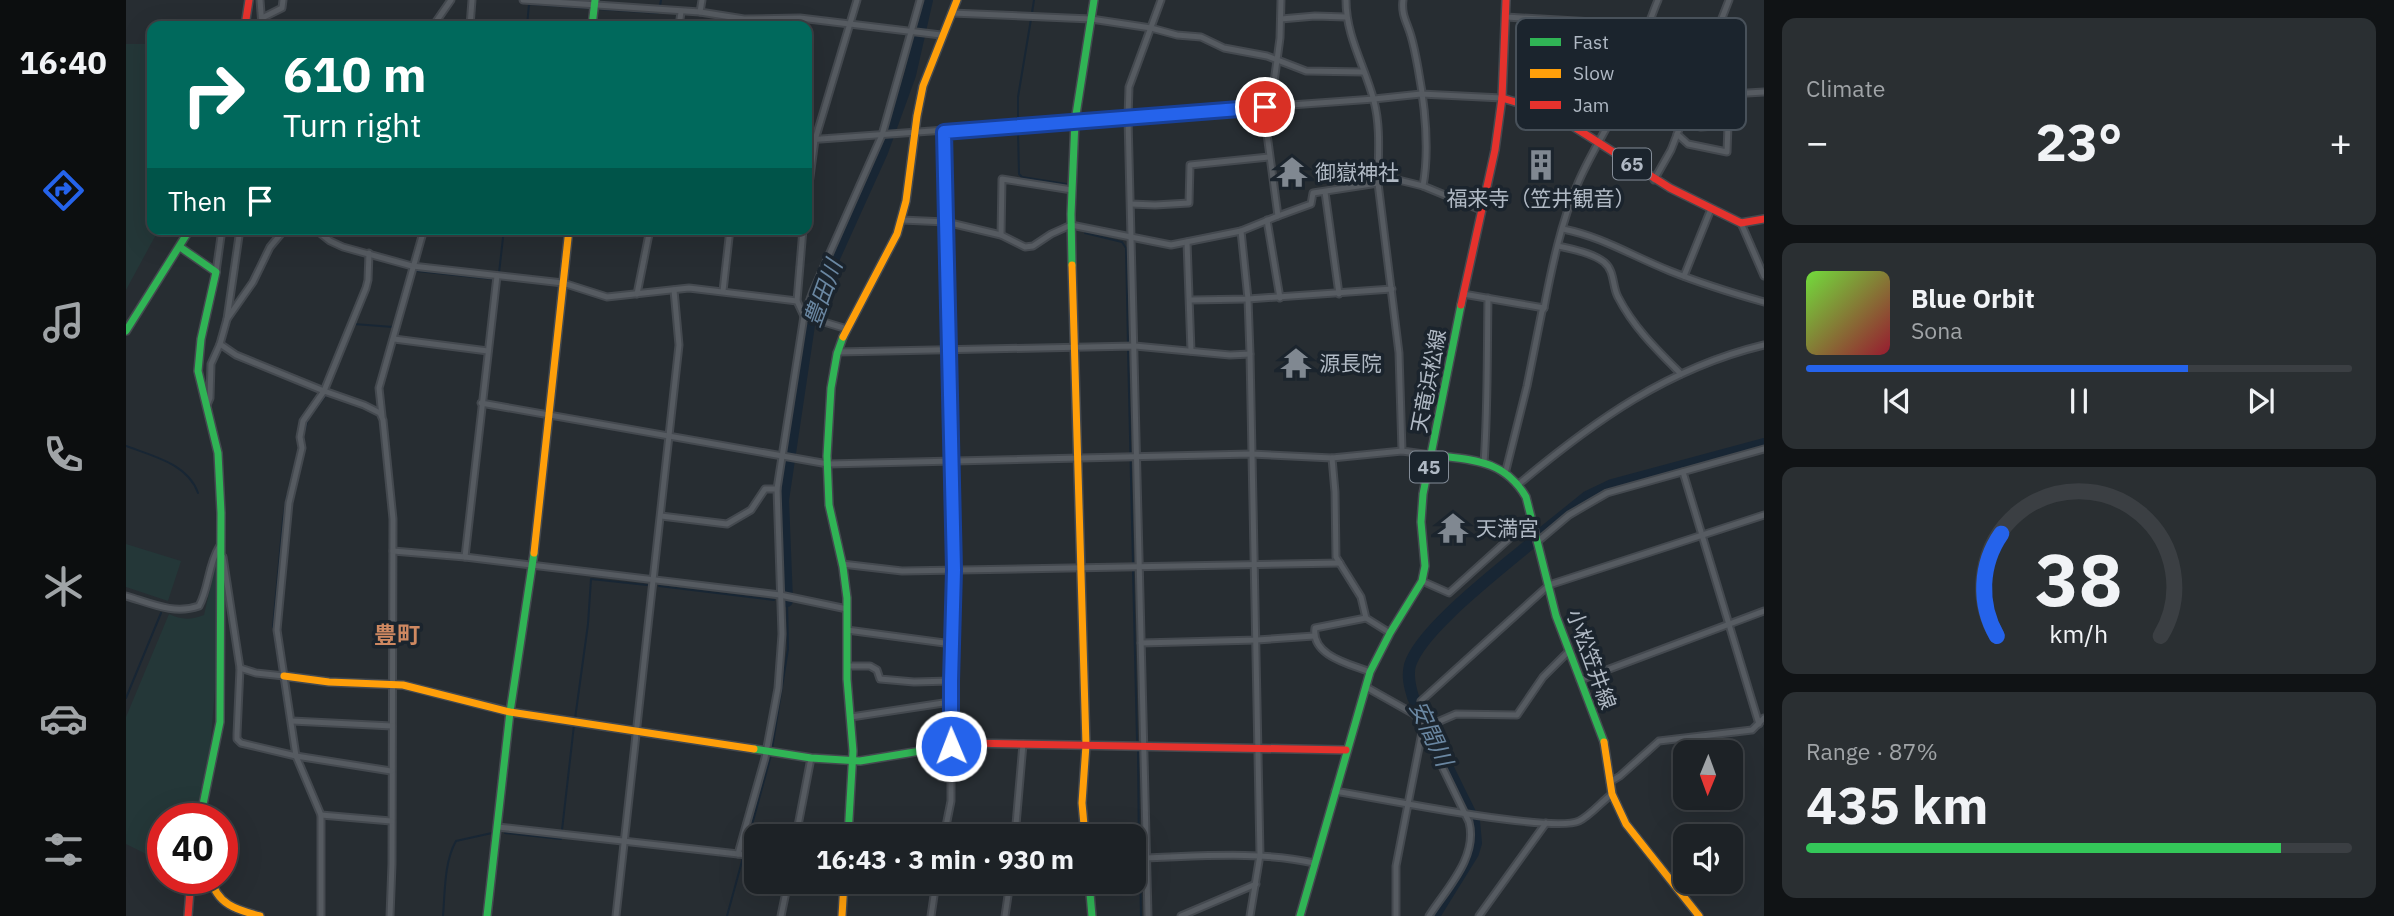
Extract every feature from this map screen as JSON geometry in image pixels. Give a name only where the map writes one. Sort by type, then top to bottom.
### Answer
[{"type":"street","points":[[246,21],[248,0]]},
{"type":"street","points":[[260,0],[262,18],[282,8],[283,0]]},
{"type":"street","points":[[436,21],[451,0]]},
{"type":"street","points":[[470,21],[472,0]]},
{"type":"street","points":[[523,0],[700,12],[744,19],[800,18],[941,36]]},
{"type":"street","points":[[700,12],[702,0]]},
{"type":"street","points":[[812,162],[815,140],[857,0]]},
{"type":"street","points":[[739,854],[770,751],[781,666],[777,489],[804,317],[883,135],[920,0]]},
{"type":"street","points":[[849,824],[853,762],[847,666],[847,609],[842,564],[829,503],[831,388],[837,352],[847,328],[889,257],[902,220],[920,96],[957,0]]},
{"type":"street","points":[[1083,824],[1086,745],[1071,225],[1075,121],[1094,0]]},
{"type":"street","points":[[1145,824],[1136,456],[1130,346],[1131,204],[1128,118],[1129,87],[1161,0]]},
{"type":"street","points":[[1278,216],[1267,134],[1281,0]]},
{"type":"street","points":[[1346,0],[1346,17],[1374,99],[1380,163],[1378,183],[1399,352],[1402,451]]},
{"type":"street","points":[[1403,0],[1402,13],[1411,36],[1427,146],[1423,186]]},
{"type":"street","name":"天竜浜松線","points":[[1422,580],[1423,494],[1494,150],[1502,98],[1506,0]]},
{"type":"street","points":[[1651,18],[1658,0]]},
{"type":"street","points":[[1722,18],[1729,0]]},
{"type":"street","points":[[593,21],[595,3]]},
{"type":"street","points":[[680,21],[681,12]]},
{"type":"street","points":[[952,13],[1091,19],[1200,37],[1238,52],[1276,58],[1306,71],[1363,72]]},
{"type":"street","points":[[1281,19],[1346,17]]},
{"type":"street","points":[[1506,17],[1524,18]]},
{"type":"street","points":[[1746,94],[1764,92]]},
{"type":"street","points":[[815,140],[1421,94],[1502,98]]},
{"type":"street","name":"65","points":[[1502,98],[1516,102]]},
{"type":"street","name":"65","points":[[1578,130],[1628,160],[1654,180],[1741,223]]},
{"type":"street","points":[[1506,470],[1563,229],[1578,181],[1607,130]]},
{"type":"street","points":[[1654,180],[1665,164],[1679,130]]},
{"type":"street","points":[[1677,134],[1688,144],[1727,152],[1728,130]]},
{"type":"street","points":[[944,132],[954,570],[950,702],[951,800],[946,824]]},
{"type":"street","points":[[1131,204],[1189,203],[1190,165],[1195,163],[1218,164],[1269,157]]},
{"type":"street","points":[[1378,176],[1423,186],[1481,210]]},
{"type":"street","points":[[1001,234],[1002,179],[1072,190]]},
{"type":"street","points":[[902,220],[946,222],[1001,234],[1026,247],[1033,246],[1071,225],[1171,245],[1241,231],[1311,204],[1313,193],[1378,183]]},
{"type":"street","points":[[1325,191],[1339,293]]},
{"type":"street","points":[[1684,276],[1711,209]]},
{"type":"street","points":[[1764,219],[1741,223],[1764,276]]},
{"type":"street","points":[[1267,220],[1280,298]]},
{"type":"street","points":[[1563,229],[1586,233],[1684,276],[1764,302]]},
{"type":"street","points":[[1241,231],[1250,354],[1260,855],[1250,916]]},
{"type":"street","points":[[126,331],[187,235]]},
{"type":"street","points":[[203,803],[220,722],[221,513],[218,453],[198,371],[221,235]]},
{"type":"street","points":[[207,406],[210,398],[211,364],[227,319],[239,235]]},
{"type":"street","points":[[227,319],[253,282],[270,247],[280,235]]},
{"type":"street","points":[[322,235],[342,247],[412,266],[563,283],[607,297],[688,288],[797,300]]},
{"type":"street","points":[[390,916],[393,500],[379,388],[422,235]]},
{"type":"street","points":[[487,916],[510,712],[550,414],[568,235]]},
{"type":"street","points":[[637,294],[649,235]]},
{"type":"street","points":[[723,291],[729,235]]},
{"type":"street","points":[[802,235],[797,300],[804,317]]},
{"type":"street","points":[[1187,242],[1191,351]]},
{"type":"street","points":[[1558,246],[1604,262],[1612,272],[1612,284],[1633,323],[1681,374]]},
{"type":"street","points":[[180,247],[216,272]]},
{"type":"street","points":[[321,916],[321,815],[294,755],[292,721],[277,630],[289,503],[303,448],[300,437],[303,422],[324,391],[366,288],[369,280],[369,253]]},
{"type":"street","points":[[465,557],[497,276]]},
{"type":"street","points":[[1191,300],[1280,298],[1392,289]]},
{"type":"street","points":[[616,916],[679,345],[674,290]]},
{"type":"street","points":[[1463,294],[1545,309]]},
{"type":"street","points":[[1484,463],[1488,410],[1488,298]]},
{"type":"street","points":[[804,317],[847,328]]},
{"type":"street","points":[[394,339],[488,351]]},
{"type":"street","points":[[220,344],[236,355],[364,405],[380,413],[383,420]]},
{"type":"street","points":[[481,403],[828,464],[1251,454],[1332,458],[1402,451],[1484,463],[1506,470],[1520,483],[1594,424],[1632,398],[1723,355],[1764,345]]},
{"type":"street","points":[[837,352],[1130,346],[1250,354]]},
{"type":"street","points":[[1537,543],[1569,515],[1607,493],[1764,449]]},
{"type":"street","points":[[1332,458],[1336,557],[1361,597],[1366,618]]},
{"type":"street","points":[[1610,782],[1660,741],[1747,731],[1762,721],[1729,624],[1683,472]]},
{"type":"street","name":"小松笠井線","points":[[1520,483],[1568,652],[1603,738],[1612,794],[1626,824],[1699,916]]},
{"type":"street","points":[[661,516],[727,524],[751,510],[765,489],[777,489]]},
{"type":"street","points":[[1429,916],[1465,860],[1471,848],[1472,834],[1469,814],[1427,726],[1422,701],[1549,585],[1764,515]]},
{"type":"street","points":[[1300,916],[1370,671],[1390,633],[1422,580],[1448,593],[1531,519]]},
{"type":"street","points":[[126,596],[172,610],[186,611],[199,607],[219,547]]},
{"type":"street","points":[[219,547],[224,561],[240,668],[237,739],[250,746],[391,771]]},
{"type":"street","points":[[393,551],[465,557],[793,597],[847,609]]},
{"type":"street","points":[[842,564],[902,571],[1340,562]]},
{"type":"street","points":[[1580,680],[1764,611]]},
{"type":"street","points":[[1370,671],[1335,658],[1322,650],[1314,636],[1315,628],[1366,618],[1390,633]]},
{"type":"street","points":[[847,630],[952,644]]},
{"type":"street","points":[[1141,643],[1314,636]]},
{"type":"street","points":[[1427,726],[1456,714],[1517,715],[1543,677],[1568,652]]},
{"type":"street","points":[[847,666],[870,666],[877,670],[880,679],[951,681]]},
{"type":"street","points":[[240,668],[256,673],[421,688],[510,712],[811,758],[853,762],[968,743],[1346,750]]},
{"type":"street","points":[[1366,688],[1414,715],[1427,726]]},
{"type":"street","points":[[851,717],[950,702]]},
{"type":"street","points":[[292,721],[392,726]]},
{"type":"street","points":[[1396,916],[1396,866],[1427,726]]},
{"type":"street","points":[[1016,824],[1023,744]]},
{"type":"street","points":[[798,824],[811,758]]},
{"type":"street","points":[[1335,791],[1469,814],[1546,823],[1576,823],[1612,794]]},
{"type":"street","points":[[321,815],[391,821]]},
{"type":"street","points":[[1479,916],[1546,823]]},
{"type":"street","points":[[498,827],[744,855]]},
{"type":"street","points":[[1146,858],[1260,855],[1284,856],[1314,863]]},
{"type":"street","points":[[1146,877],[1148,916]]},
{"type":"street","points":[[1181,916],[1256,884]]},
{"type":"street","points":[[188,916],[190,894]]},
{"type":"street","points":[[216,894],[228,906],[260,916]]},
{"type":"street","points":[[781,916],[786,894]]},
{"type":"street","points":[[842,916],[843,894]]},
{"type":"street","points":[[931,916],[934,894]]},
{"type":"street","points":[[1005,916],[1008,894]]},
{"type":"street","points":[[1090,894],[1092,916]]},
{"type":"shaded area","points":[[126,44],[147,44],[147,235],[156,235],[126,290]]},
{"type":"shaded area","points":[[126,544],[181,561],[168,601],[126,587]]},
{"type":"shaded area","points":[[216,563],[216,678],[210,749],[198,803],[147,803],[147,854],[126,844],[126,717],[169,614],[186,619],[204,615]]},
{"type":"waterway","points":[[660,6],[661,0]]},
{"type":"waterway","name":"豊田川","points":[[787,601],[783,500],[809,325],[820,289],[882,152],[910,75],[927,0]]},
{"type":"waterway","points":[[1032,13],[1034,0]]},
{"type":"waterway","points":[[527,21],[529,4],[588,8]]},
{"type":"waterway","points":[[599,9],[658,13]]},
{"type":"waterway","points":[[1018,119],[1018,97],[1031,19]]},
{"type":"waterway","points":[[1018,131],[1019,174],[1022,177],[1066,184]]},
{"type":"waterway","points":[[1085,233],[1122,242],[1126,248],[1128,344]]},
{"type":"waterway","points":[[499,273],[503,235]]},
{"type":"waterway","points":[[417,271],[493,279]]},
{"type":"waterway","points":[[328,388],[354,324],[393,327],[408,274]]},
{"type":"waterway","points":[[1128,350],[1133,564]]},
{"type":"waterway","points":[[303,436],[308,419],[326,395]]},
{"type":"waterway","name":"安間川","points":[[1541,534],[1587,497],[1612,485],[1764,444]]},
{"type":"waterway","points":[[126,446],[178,468],[193,483],[198,493]]},
{"type":"waterway","points":[[289,488],[298,452]]},
{"type":"waterway","points":[[273,627],[287,495]]},
{"type":"waterway","name":"安間川","points":[[1434,916],[1473,853],[1476,843],[1474,821],[1413,697],[1409,677],[1410,665],[1417,650],[1445,617],[1531,543]]},
{"type":"waterway","points":[[1133,570],[1137,740]]},
{"type":"waterway","points":[[575,719],[588,624],[591,579],[647,585]]},
{"type":"waterway","points":[[659,586],[774,600]]},
{"type":"waterway","points":[[772,749],[788,649],[787,601],[784,601]]},
{"type":"waterway","points":[[126,698],[161,613]]},
{"type":"waterway","points":[[274,632],[280,671]]},
{"type":"waterway","points":[[281,680],[291,742]]},
{"type":"waterway","points":[[505,833],[561,839],[574,725]]},
{"type":"waterway","points":[[1138,752],[1139,824]]},
{"type":"waterway","points":[[727,916],[771,755]]},
{"type":"waterway","points":[[295,761],[319,817]]},
{"type":"waterway","points":[[443,916],[447,868],[456,841],[492,833]]},
{"type":"waterway","points":[[318,882],[318,916]]},
{"type":"waterway","points":[[1141,894],[1141,916]]},
{"type":"traffic: fast","points":[[593,21],[595,0]]},
{"type":"traffic: fast","points":[[1072,265],[1075,121],[1094,0]]},
{"type":"traffic: fast","points":[[126,331],[186,235]]},
{"type":"traffic: fast","points":[[180,247],[216,272],[201,339],[198,371],[218,453],[221,513],[220,722],[203,803]]},
{"type":"traffic: fast","points":[[1300,916],[1370,672],[1422,581],[1425,566],[1421,522],[1423,494],[1461,305]]},
{"type":"traffic: fast","points":[[843,337],[831,388],[827,456],[829,505],[847,598],[847,679],[853,751],[849,824]]},
{"type":"traffic: fast","points":[[1432,455],[1473,460],[1497,468],[1508,475],[1526,497],[1556,616],[1604,742]]},
{"type":"traffic: fast","points":[[754,749],[811,758],[860,761],[951,746],[954,570],[952,482]]},
{"type":"traffic: fast","points":[[487,916],[510,712],[534,553]]},
{"type":"traffic: fast","points":[[1090,894],[1092,916]]},
{"type":"traffic: slow","points":[[843,337],[897,234],[906,201],[923,86],[957,0]]},
{"type":"traffic: slow","points":[[944,132],[952,482]]},
{"type":"traffic: slow","points":[[534,553],[568,235]]},
{"type":"traffic: slow","points":[[1072,265],[1086,745],[1082,803],[1084,824]]},
{"type":"traffic: slow","points":[[284,676],[329,682],[403,685],[510,712],[754,749]]},
{"type":"traffic: slow","points":[[1604,742],[1612,794],[1626,824],[1699,916]]},
{"type":"traffic: slow","points":[[218,894],[236,908],[260,916]]},
{"type":"traffic: slow","points":[[842,916],[843,894]]},
{"type":"traffic: jam","points":[[246,21],[249,0]]},
{"type":"traffic: jam","points":[[1461,305],[1495,150],[1502,98],[1506,0]]},
{"type":"traffic: jam","points":[[1502,98],[1516,102]]},
{"type":"traffic: jam","points":[[1579,130],[1670,188],[1741,223],[1764,219]]},
{"type":"traffic: jam","points":[[951,746],[968,743],[1346,750]]},
{"type":"traffic: jam","points":[[188,916],[190,894]]},
{"type":"place","name":"福来寺（笠井観音）","points":[[1541,165]]},
{"type":"place","name":"御嶽神社","points":[[1292,172]]},
{"type":"place","name":"源長院","points":[[1296,363]]},
{"type":"place","name":"天満宮","points":[[1453,528]]},
{"type":"district","name":"豊町","points":[[397,634]]},
{"type":"route","points":[[951,746],[954,570],[944,132],[1265,107]]}]
